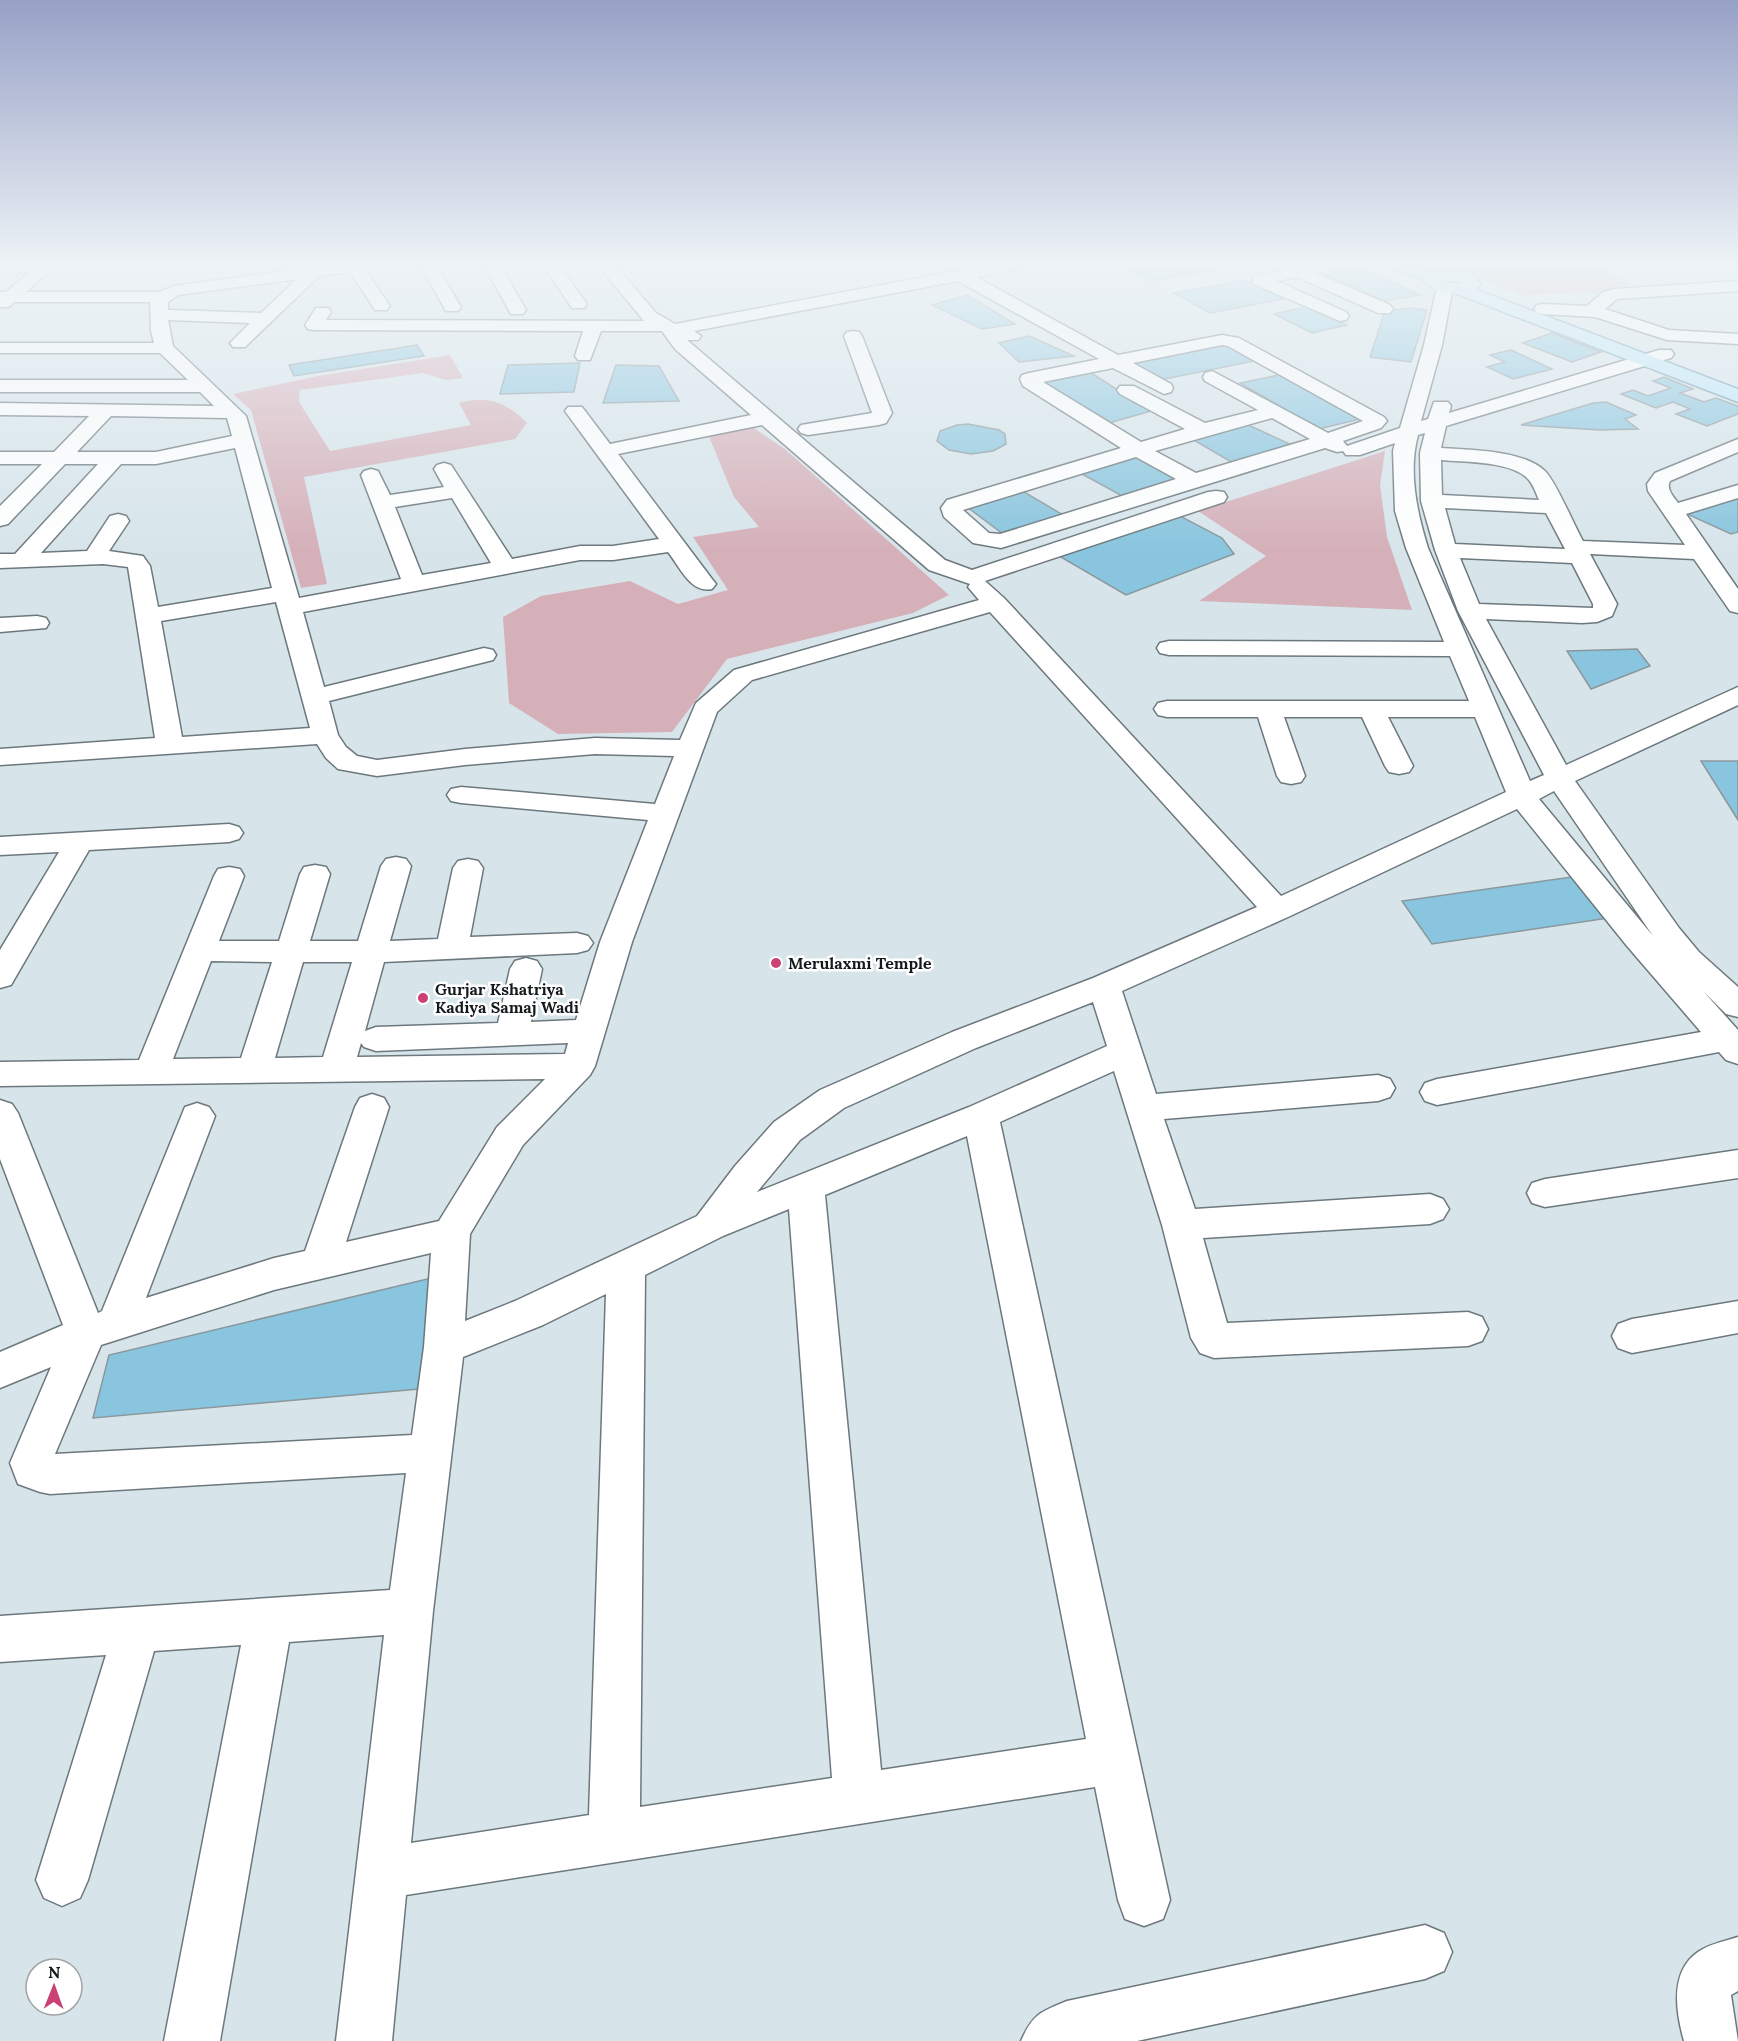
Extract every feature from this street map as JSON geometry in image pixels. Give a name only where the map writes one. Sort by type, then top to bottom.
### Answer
[{"type":"main road","points":[[1682,360],[1738,381]]},
{"type":"main road","points":[[1644,361],[1738,396]]},
{"type":"street","points":[[180,360],[185,368],[236,416],[325,735],[336,752],[348,763],[377,768],[465,757],[595,746],[690,748]]},
{"type":"street","points":[[699,360],[937,565],[984,590]]},
{"type":"street","points":[[808,429],[879,419],[882,413],[862,360]]},
{"type":"street","points":[[1121,360],[1030,378],[1028,381],[1106,431],[1193,480]]},
{"type":"street","points":[[1265,360],[1377,421],[1326,451],[1270,479]]},
{"type":"street","points":[[1429,360],[1403,451],[1406,511],[1417,548],[1522,796],[1638,939],[1732,1046]]},
{"type":"street","points":[[1447,360],[1438,423],[1430,453],[1432,501],[1446,550],[1470,610],[1559,778],[1668,935],[1688,959],[1738,1006]]},
{"type":"street","points":[[1117,361],[1164,388]]},
{"type":"street","points":[[1250,419],[1304,448],[1350,452],[1410,431],[1644,361]]},
{"type":"street","points":[[1135,394],[1272,364]]},
{"type":"street","points":[[1086,367],[1203,430]]},
{"type":"street","points":[[1212,377],[1273,412],[1326,451]]},
{"type":"street","points":[[0,386],[205,386]]},
{"type":"street","points":[[4,413],[106,410],[232,412]]},
{"type":"street","points":[[3,512],[106,410]]},
{"type":"street","points":[[575,411],[704,584]]},
{"type":"street","points":[[1273,412],[1203,430],[955,505],[952,512],[981,538],[994,541],[1304,448]]},
{"type":"street","points":[[790,414],[962,559],[984,590],[1277,910]]},
{"type":"street","points":[[1151,420],[1173,415]]},
{"type":"street","points":[[605,451],[766,418]]},
{"type":"street","points":[[1106,431],[1128,426]]},
{"type":"street","points":[[0,458],[172,456],[243,440]]},
{"type":"street","points":[[1174,440],[1227,470]]},
{"type":"street","points":[[1738,445],[1662,477],[1659,484],[1659,491],[1738,606]]},
{"type":"street","points":[[1430,453],[1505,461],[1530,468],[1537,475],[1605,604],[1604,611],[1597,615],[1470,610]]},
{"type":"street","points":[[11,561],[67,511],[116,458]]},
{"type":"street","points":[[444,469],[505,566]]},
{"type":"street","points":[[1061,473],[1114,505]]},
{"type":"street","points":[[370,475],[414,583]]},
{"type":"street","points":[[1025,484],[1078,517]]},
{"type":"street","points":[[364,2041],[410,1611],[444,1347],[451,1233],[510,1136],[578,1066],[615,942],[705,709],[743,675],[984,590],[1237,490]]},
{"type":"street","points":[[382,504],[457,491]]},
{"type":"street","points":[[1673,511],[1738,491]]},
{"type":"street","points":[[1432,501],[1554,507]]},
{"type":"street","points":[[3,512],[67,511]]},
{"type":"street","points":[[94,557],[118,521]]},
{"type":"street","points":[[147,616],[414,583],[580,553],[613,553],[674,544]]},
{"type":"street","points":[[1446,550],[1701,552]]},
{"type":"street","points":[[11,561],[94,557],[126,558],[135,561],[138,566],[170,746]]},
{"type":"street","points":[[0,625],[37,623]]},
{"type":"street","points":[[1169,648],[1460,649]]},
{"type":"street","points":[[315,697],[484,655]]},
{"type":"street","points":[[710,1226],[748,1176],[787,1131],[832,1099],[964,1040],[1104,986],[1277,910],[1738,695]]},
{"type":"street","points":[[1167,709],[1485,709]]},
{"type":"street","points":[[1268,709],[1291,776]]},
{"type":"street","points":[[1371,709],[1399,766]]},
{"type":"street","points":[[0,757],[325,735]]},
{"type":"street","points":[[461,795],[665,813]]},
{"type":"street","points":[[0,846],[229,833]]},
{"type":"street","points":[[0,977],[80,840]]},
{"type":"street","points":[[337,1069],[396,866]]},
{"type":"street","points":[[452,949],[468,868]]},
{"type":"street","points":[[254,1070],[315,874]]},
{"type":"street","points":[[151,1072],[229,876]]},
{"type":"street","points":[[199,951],[371,952],[577,943]]},
{"type":"street","points":[[512,1034],[526,969]]},
{"type":"street","points":[[1104,986],[1181,1225],[1211,1338],[1214,1341],[1468,1329]]},
{"type":"street","points":[[376,1039],[589,1031]]},
{"type":"street","points":[[1437,1092],[1732,1046]]},
{"type":"street","points":[[444,1347],[529,1313],[710,1226],[981,1116],[1125,1052]]},
{"type":"street","points":[[0,1074],[578,1066]]},
{"type":"street","points":[[1143,1108],[1378,1088]]},
{"type":"street","points":[[320,1263],[372,1107]]},
{"type":"street","points":[[0,1113],[102,1328]]},
{"type":"street","points":[[197,1116],[102,1328],[34,1453],[31,1463],[33,1470],[40,1473],[430,1453]]},
{"type":"street","points":[[981,1116],[1144,1900]]},
{"type":"street","points":[[1545,1194],[1738,1164]]},
{"type":"street","points":[[806,1188],[859,1799]]},
{"type":"street","points":[[1181,1225],[1430,1209]]},
{"type":"street","points":[[0,1371],[102,1328],[274,1274],[451,1233]]},
{"type":"street","points":[[614,1837],[626,1267]]},
{"type":"street","points":[[1632,1336],[1738,1317]]},
{"type":"street","points":[[0,1639],[410,1611]]},
{"type":"street","points":[[192,2041],[269,1621]]},
{"type":"street","points":[[62,1880],[137,1630]]},
{"type":"street","points":[[382,1873],[1114,1759]]},
{"type":"street","points":[[1049,2041],[1067,2029],[1075,2027],[1425,1952]]},
{"type":"street","points":[[1712,2041],[1704,2015],[1703,1990],[1718,1970],[1738,1964]]},
{"type":"shaded area","points":[[417,360],[453,360],[463,378],[446,380],[423,373],[300,390],[299,402],[330,451],[471,425],[459,403],[469,401],[488,400],[504,405],[527,423],[515,439],[304,477],[327,584],[301,588],[251,410],[233,394],[318,376]]},
{"type":"shaded area","points":[[751,426],[786,450],[949,595],[913,613],[727,659],[672,732],[558,734],[509,703],[503,617],[541,596],[630,581],[678,604],[728,590],[693,537],[759,527],[734,497],[708,434]]},
{"type":"shaded area","points":[[1385,451],[1380,485],[1387,537],[1412,610],[1199,601],[1266,556],[1198,511]]},
{"type":"building","points":[[319,360],[396,360],[294,376],[289,365]]},
{"type":"building","points":[[1139,360],[1258,360],[1160,380],[1131,362]]},
{"type":"building","points":[[1501,360],[1533,360],[1552,369],[1513,379],[1487,367],[1505,362]]},
{"type":"building","points":[[580,363],[574,392],[500,394],[508,365]]},
{"type":"building","points":[[616,365],[659,366],[679,401],[603,403]]},
{"type":"building","points":[[1088,371],[1151,411],[1109,423],[1039,381]]},
{"type":"building","points":[[1284,374],[1364,418],[1319,429],[1240,383]]},
{"type":"building","points":[[1664,377],[1693,389],[1680,393],[1704,402],[1716,398],[1738,406],[1738,414],[1707,426],[1676,414],[1690,409],[1673,402],[1656,408],[1621,394],[1633,390],[1648,396],[1671,388],[1653,381]]},
{"type":"building","points":[[1606,402],[1636,415],[1625,419],[1638,429],[1600,430],[1521,425],[1593,403]]},
{"type":"building","points":[[968,424],[999,430],[1005,434],[1006,444],[993,451],[971,454],[949,450],[937,441],[940,431]]},
{"type":"building","points":[[1246,424],[1292,445],[1233,463],[1192,439]]},
{"type":"building","points":[[1139,456],[1182,481],[1124,497],[1080,473]]},
{"type":"building","points":[[1024,492],[1065,516],[1003,534],[967,507]]},
{"type":"building","points":[[1738,495],[1738,532],[1731,534],[1685,513]]},
{"type":"building","points":[[1176,514],[1222,538],[1234,554],[1126,595],[1059,556]]},
{"type":"building","points":[[1637,649],[1650,666],[1591,689],[1567,651]]},
{"type":"building","points":[[1701,761],[1738,761],[1738,820]]},
{"type":"building","points":[[1593,874],[1629,915],[1432,944],[1402,901]]},
{"type":"building","points":[[440,1276],[419,1389],[93,1418],[109,1355]]},
{"type":"place","name":"Merulaxmi Temple","points":[[776,963]]},
{"type":"place","name":"Gurjar Kshatriya Kadiya Samaj Wadi","points":[[423,998]]}]
